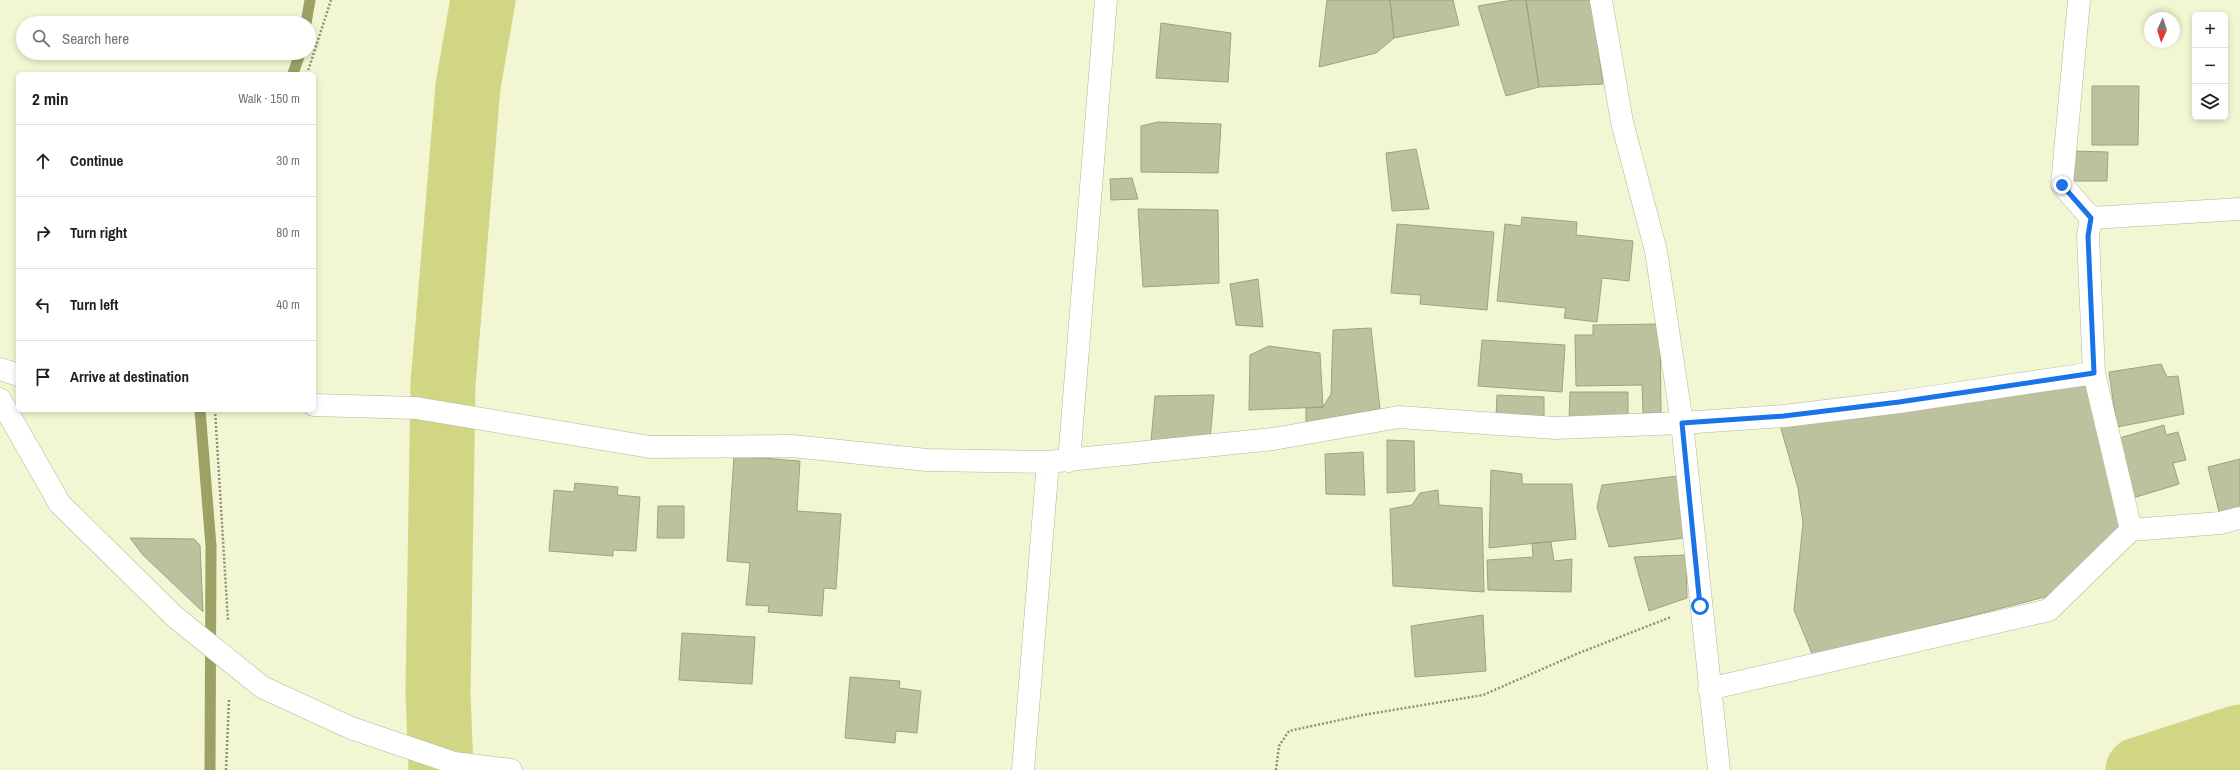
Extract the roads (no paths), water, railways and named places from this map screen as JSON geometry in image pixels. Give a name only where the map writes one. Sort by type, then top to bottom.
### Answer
[{"type":"street","points":[[1023,770],[1058,462],[1106,0]]},
{"type":"street","points":[[1601,0],[1622,122],[1656,251],[1682,423],[1700,606],[1719,770]]},
{"type":"street","points":[[2079,0],[2062,185],[2091,218]]},
{"type":"street","points":[[2091,218],[2240,209]]},
{"type":"street","points":[[2091,218],[2088,236],[2094,373],[2131,530]]},
{"type":"street","points":[[0,369],[16,374]]},
{"type":"street","points":[[316,405],[416,408],[650,447],[792,446],[927,460],[1058,462],[1273,439],[1399,417],[1555,428],[1682,423],[1792,416],[1899,402],[2094,373]]},
{"type":"street","points":[[0,399],[60,504],[175,617],[262,687],[352,728],[454,763],[511,770]]},
{"type":"street","points":[[1709,689],[2049,610],[2131,530],[2220,523],[2240,518]]},
{"type":"waterway","points":[[307,16],[310,0]]},
{"type":"waterway","points":[[441,770],[438,692],[443,384],[468,86],[483,0]]},
{"type":"waterway","points":[[294,72],[298,60]]},
{"type":"waterway","points":[[200,412],[211,546],[210,770]]},
{"type":"waterway","points":[[2138,770],[2240,737]]}]
